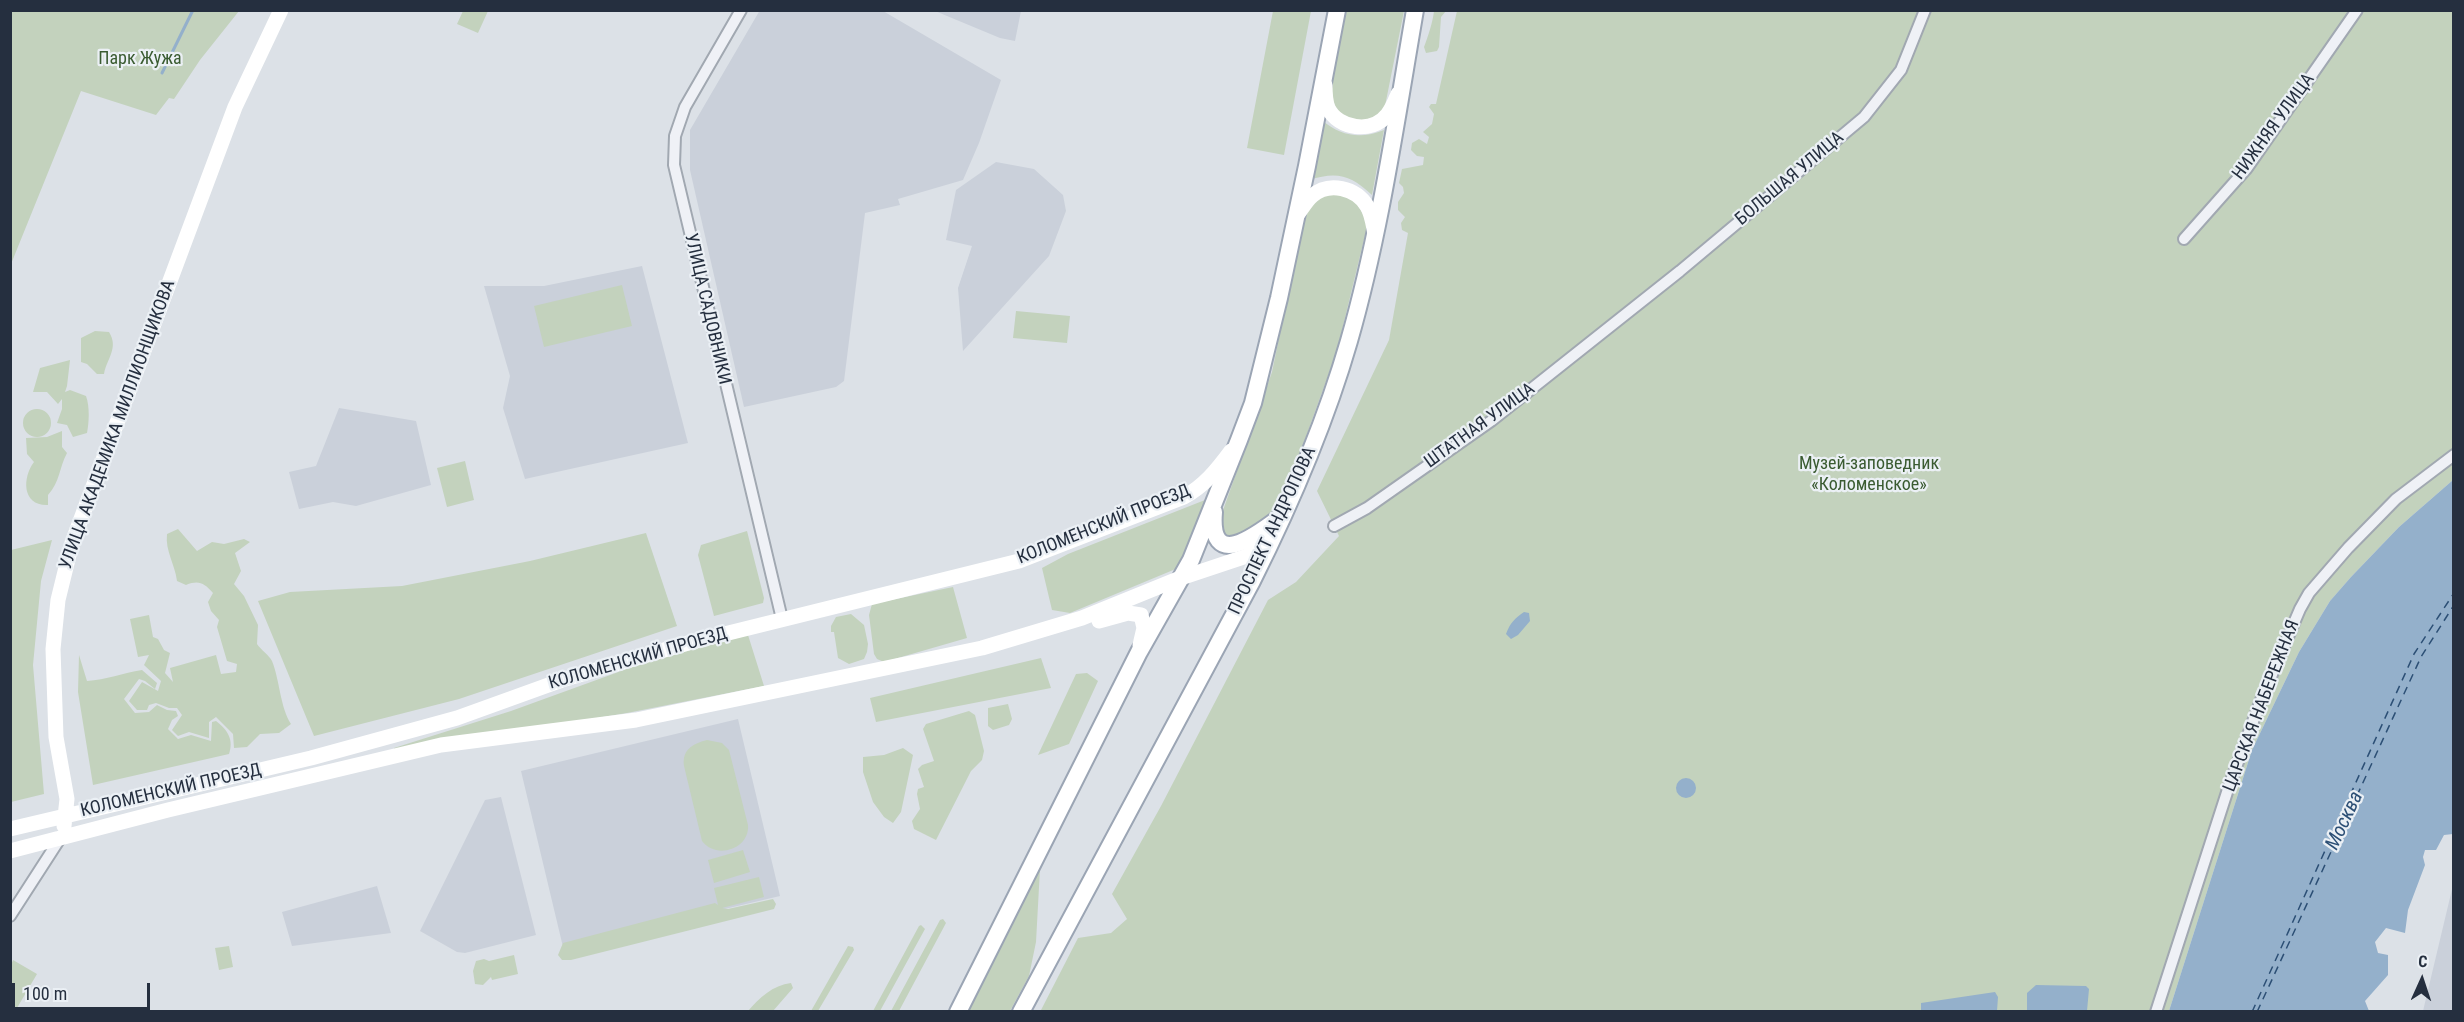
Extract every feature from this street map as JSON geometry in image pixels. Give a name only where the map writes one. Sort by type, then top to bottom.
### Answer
[{"type":"main road","name":"УЛИЦА АКАДЕМИКА МИЛЛИОНЩИКОВА","points":[[61,837],[66,816],[66,799],[56,737],[53,649],[58,600],[73,539],[235,107],[281,10]]},
{"type":"main road","points":[[958,1011],[1018,896],[1139,652],[1178,579],[1191,560],[1253,403],[1325,76],[1336,10]]},
{"type":"main road","name":"ПРОСПЕКТ АНДРОПОВА","points":[[1021,1011],[1285,514],[1319,432],[1347,349],[1375,234],[1415,10]]},
{"type":"main road","points":[[1325,76],[1326,101],[1330,111],[1343,123],[1360,127],[1372,125],[1387,115],[1403,82]]},
{"type":"main road","points":[[1295,218],[1316,193],[1341,188],[1353,192],[1366,204],[1375,234]]},
{"type":"main road","name":"КОЛОМЕНСКИЙ ПРОЕЗД","points":[[10,829],[310,758],[457,718],[565,679],[688,643],[1019,561],[1173,501],[1195,490],[1216,471],[1239,440]]},
{"type":"main road","points":[[1215,502],[1214,531],[1218,540],[1225,545],[1234,545],[1251,539],[1285,514]]},
{"type":"main road","name":"КОЛОМЕНСКИЙ ПРОЕЗД","points":[[10,851],[441,745],[636,720],[982,648],[1064,625],[1178,579],[1247,556],[1272,539]]},
{"type":"main road","points":[[1064,625],[1074,628],[1128,613],[1141,615],[1144,628],[1139,652]]},
{"type":"street","name":"УЛИЦА САДОВНИКИ","points":[[741,10],[685,107],[675,136],[674,165],[782,619]]},
{"type":"street","name":"БОЛЬШАЯ УЛИЦА","points":[[1620,318],[1864,117],[1901,70],[1924,10]]},
{"type":"street","name":"НИЖНЯЯ УЛИЦА","points":[[2184,239],[2247,168],[2357,10]]},
{"type":"street","name":"ШТАТНАЯ УЛИЦА","points":[[1334,526],[1367,508],[1491,421],[1620,318]]},
{"type":"street","name":"ЦАРСКАЯ НАБЕРЕЖНАЯ","points":[[2156,1011],[2229,786],[2300,609],[2309,593],[2348,548],[2396,499],[2454,455]]},
{"type":"street","points":[[388,737],[393,756]]},
{"type":"street","name":"УЛИЦА АКАДЕМИКА МИЛЛИОНЩИКОВА","points":[[10,916],[61,837]]},
{"type":"shaded area","points":[[760,10],[883,11],[1001,80],[979,143],[963,180],[898,199],[900,205],[865,213],[844,381],[836,387],[744,407],[690,170],[690,130]]},
{"type":"shaded area","points":[[935,11],[1021,11],[1015,41],[1000,38]]},
{"type":"shaded area","points":[[996,162],[1034,169],[1063,195],[1066,211],[1049,256],[963,351],[958,288],[972,246],[946,240],[956,190]]},
{"type":"shaded area","points":[[642,266],[688,443],[525,479],[503,408],[510,376],[484,286],[544,286]]},
{"type":"shaded area","points":[[339,408],[416,421],[431,485],[356,506],[333,502],[299,509],[289,472],[316,466]]},
{"type":"shaded area","points":[[738,719],[780,896],[563,947],[521,771]]},
{"type":"shaded area","points":[[501,797],[536,935],[465,953],[457,952],[420,931],[485,800]]},
{"type":"shaded area","points":[[2453,885],[2453,1011],[2423,1011]]},
{"type":"shaded area","points":[[377,886],[391,933],[292,946],[282,912]]},
{"type":"green space","name":"Парк Жужа","points":[[10,11],[239,11],[200,60],[174,99],[169,98],[156,115],[81,91],[11,264]]},
{"type":"green space","points":[[463,11],[488,11],[478,33],[457,24]]},
{"type":"green space","points":[[1273,11],[1311,11],[1284,155],[1247,148]]},
{"type":"green space","points":[[1344,11],[1404,11],[1385,106],[1379,114],[1368,120],[1352,120],[1337,111],[1329,90]]},
{"type":"green space","points":[[1434,11],[1446,11],[1441,17],[1439,47],[1437,51],[1426,53],[1424,47]]},
{"type":"green space","name":"Музей-заповедник «Коломенское»","points":[[1457,11],[2453,11],[2453,480],[2399,527],[2351,577],[2330,601],[2299,652],[2252,750],[2169,1011],[1040,1012],[1078,938],[1111,933],[1127,919],[1112,894],[1161,806],[1268,600],[1296,582],[1339,536],[1317,491],[1389,340],[1408,233],[1402,230],[1401,223],[1405,217],[1398,210],[1398,202],[1404,193],[1399,183],[1402,169],[1423,165],[1424,157],[1417,156],[1411,150],[1412,143],[1419,139],[1427,144],[1429,137],[1423,132],[1432,124],[1434,114],[1429,107],[1431,104],[1436,104]]},
{"type":"green space","points":[[1322,120],[1337,130],[1352,135],[1368,135],[1384,130],[1372,195],[1357,183],[1343,177],[1328,176],[1309,180]]},
{"type":"green space","points":[[1333,193],[1355,200],[1368,223],[1337,351],[1290,481],[1278,505],[1259,527],[1241,538],[1222,536],[1221,516],[1272,372],[1305,212],[1312,200]]},
{"type":"green space","points":[[622,285],[632,326],[544,347],[534,306]]},
{"type":"green space","points":[[1016,311],[1070,316],[1067,343],[1013,338]]},
{"type":"green space","points":[[95,331],[109,332],[112,338],[113,348],[104,374],[97,374],[87,364],[81,362],[81,338]]},
{"type":"green space","points":[[70,360],[65,392],[70,390],[86,396],[89,410],[87,433],[73,437],[67,425],[57,423],[62,409],[62,399],[58,404],[47,392],[33,392],[40,368]]},
{"type":"green space","points":[[37,409],[47,413],[51,423],[47,433],[37,437],[27,433],[23,423],[27,413]]},
{"type":"green space","points":[[62,431],[62,447],[67,453],[55,485],[48,495],[48,505],[39,504],[33,501],[27,490],[27,476],[34,462],[27,454],[26,438],[47,437]]},
{"type":"green space","points":[[465,461],[474,500],[447,507],[437,468]]},
{"type":"green space","points":[[1205,500],[1178,568],[1070,613],[1052,610],[1042,568],[1068,554]]},
{"type":"green space","points":[[178,529],[197,551],[212,542],[224,544],[244,539],[250,542],[235,553],[241,571],[234,584],[244,596],[258,625],[257,644],[272,661],[287,717],[291,724],[279,733],[260,734],[247,747],[234,748],[233,734],[216,717],[209,722],[209,738],[189,732],[178,736],[172,730],[182,715],[177,708],[169,708],[156,703],[149,705],[147,710],[137,710],[129,701],[142,682],[158,691],[161,681],[144,665],[149,655],[138,657],[130,619],[149,615],[153,637],[158,639],[164,650],[170,653],[165,673],[173,682],[170,668],[216,655],[221,674],[236,672],[237,664],[227,661],[217,627],[219,620],[211,611],[208,602],[213,593],[201,583],[186,585],[177,581],[167,534]]},
{"type":"green space","points":[[747,531],[764,598],[763,603],[714,616],[698,555],[701,545]]},
{"type":"green space","points":[[646,533],[677,626],[459,699],[314,736],[258,601],[290,592],[402,586],[530,561]]},
{"type":"green space","points":[[52,540],[41,581],[33,665],[44,794],[11,802],[11,550]]},
{"type":"green space","points":[[953,587],[967,638],[884,662],[877,659],[874,654],[869,615],[872,604]]},
{"type":"green space","points":[[851,614],[864,625],[868,644],[864,659],[849,664],[838,658],[831,626],[836,617]]},
{"type":"green space","points":[[748,635],[764,686],[627,713],[395,751],[394,748],[511,711],[646,662]]},
{"type":"green space","points":[[79,655],[87,681],[142,670],[157,683],[155,689],[139,679],[124,699],[135,713],[149,712],[157,705],[176,711],[178,716],[172,720],[168,729],[178,739],[191,735],[211,741],[212,722],[216,721],[229,736],[231,744],[229,754],[93,785],[78,692]]},
{"type":"green space","points":[[1041,658],[1051,688],[876,722],[870,698]]},
{"type":"green space","points":[[1087,673],[1098,681],[1069,744],[1038,755],[1076,674]]},
{"type":"green space","points":[[1008,704],[1012,719],[1009,725],[993,730],[988,726],[988,708]]},
{"type":"green space","points":[[969,711],[975,715],[984,751],[982,760],[971,771],[936,840],[914,829],[912,821],[920,809],[918,789],[924,787],[918,769],[934,761],[923,729],[926,724]]},
{"type":"green space","points":[[707,740],[722,743],[729,750],[748,825],[744,840],[738,846],[723,851],[708,847],[702,841],[684,766],[686,752]]},
{"type":"green space","points":[[903,748],[913,755],[901,812],[893,823],[884,817],[873,802],[863,772],[863,757],[884,755]]},
{"type":"green space","points":[[743,850],[750,872],[714,883],[708,860]]},
{"type":"green space","points":[[1040,869],[1036,942],[1029,976],[1010,1011],[968,1011]]},
{"type":"green space","points":[[759,877],[764,897],[722,908],[728,909],[773,899],[776,904],[774,909],[571,960],[562,960],[558,955],[563,943],[715,903],[718,905],[714,888]]},
{"type":"green space","points":[[943,919],[946,923],[899,1011],[891,1011],[940,920]]},
{"type":"green space","points":[[919,926],[925,929],[880,1011],[873,1011]]},
{"type":"green space","points":[[229,946],[233,967],[219,970],[215,948]]},
{"type":"green space","points":[[848,946],[853,947],[854,950],[818,1011],[811,1011]]},
{"type":"green space","points":[[514,955],[518,974],[492,980],[491,977],[483,985],[475,984],[473,971],[476,961],[484,959],[489,961]]},
{"type":"green space","points":[[13,960],[37,974],[17,1008],[11,1004]]},
{"type":"green space","points":[[791,983],[793,988],[773,1011],[748,1011],[767,993],[778,986]]},
{"type":"water","name":"Москва","points":[[2453,480],[2453,834],[2444,835],[2436,850],[2425,850],[2423,857],[2425,865],[2408,910],[2405,933],[2386,928],[2375,942],[2378,953],[2388,955],[2388,975],[2365,1001],[2369,1011],[2169,1011],[2252,750],[2299,652],[2330,601],[2351,577],[2399,527]]},
{"type":"water","points":[[1524,612],[1529,613],[1530,621],[1518,635],[1511,639],[1506,634],[1513,621]]},
{"type":"water","points":[[1682,778],[1690,778],[1696,784],[1696,792],[1690,798],[1682,798],[1676,792],[1676,784]]},
{"type":"water","points":[[2036,985],[2086,986],[2089,989],[2087,1011],[2027,1011],[2027,993]]},
{"type":"water","points":[[1995,992],[1998,997],[1997,1011],[1921,1011],[1921,1003]]},
{"type":"waterway","points":[[162,73],[193,10]]},
{"type":"ferry route","points":[[2252,1012],[2414,654],[2454,593]]},
{"type":"ferry route","points":[[2257,1012],[2421,657],[2454,605]]}]
